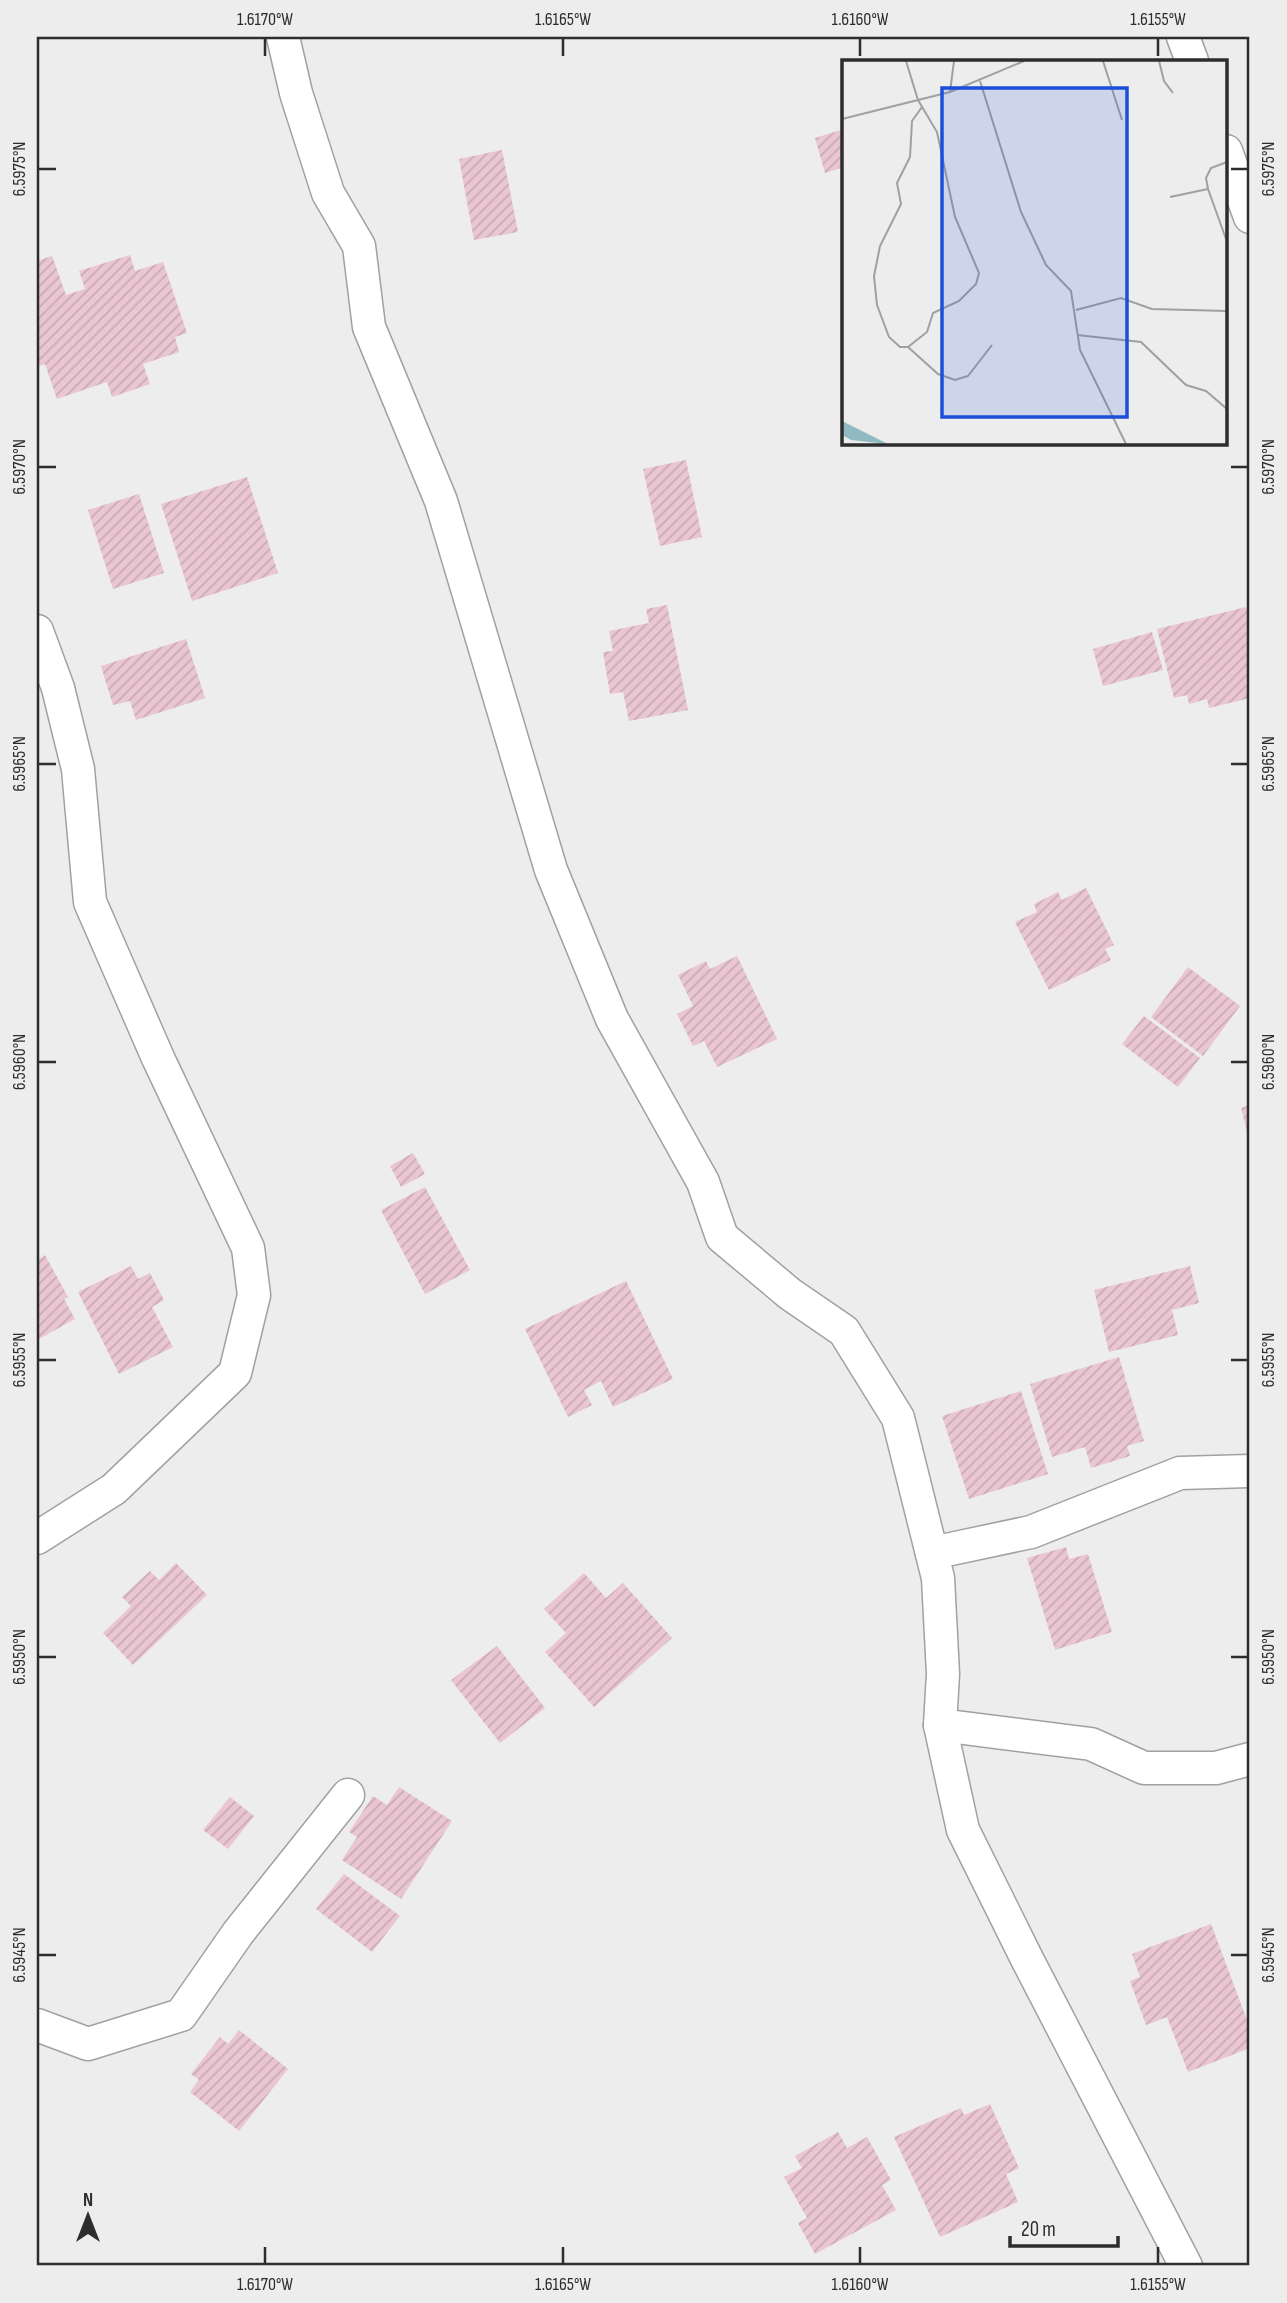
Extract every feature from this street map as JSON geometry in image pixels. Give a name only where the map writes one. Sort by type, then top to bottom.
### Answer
[{"type":"street","points":[[284,37],[296,93],[328,193],[359,246],[369,327],[441,500],[551,870],[612,1019],[703,1182],[722,1237],[790,1294],[844,1331],[898,1418],[939,1578],[943,1674],[940,1725],[964,1830],[1026,1957],[1186,2266]]},
{"type":"street","points":[[1183,37],[1192,60]]},
{"type":"street","points":[[1228,156],[1250,217]]},
{"type":"street","points":[[37,631],[58,688],[78,769],[90,902],[158,1058],[248,1248],[254,1296],[235,1373],[114,1489],[37,1538]]},
{"type":"street","points":[[932,1553],[1031,1532],[1180,1473],[1250,1471]]},
{"type":"street","points":[[940,1725],[1091,1744],[1144,1768],[1216,1768],[1250,1759]]},
{"type":"street","points":[[37,2025],[88,2044],[181,2015],[238,1933],[348,1795]]},
{"type":"building","points":[[841,130],[842,168],[825,173],[815,138]]},
{"type":"building","points":[[502,150],[518,232],[474,240],[459,159]]},
{"type":"building","points":[[130,255],[135,271],[163,262],[187,333],[175,337],[179,352],[143,364],[150,384],[112,397],[107,382],[57,399],[45,364],[37,367],[37,261],[52,256],[66,295],[85,289],[79,271]]},
{"type":"building","points":[[686,460],[702,537],[660,546],[643,469]]},
{"type":"building","points":[[247,477],[278,573],[192,601],[161,504]]},
{"type":"building","points":[[139,494],[164,573],[113,589],[88,510]]},
{"type":"building","points":[[667,605],[688,710],[629,721],[623,692],[610,694],[603,652],[613,651],[609,631],[649,623],[646,609]]},
{"type":"building","points":[[1246,607],[1250,623],[1250,680],[1246,681],[1250,698],[1209,708],[1207,699],[1189,704],[1187,695],[1174,698],[1157,629]]},
{"type":"building","points":[[1152,632],[1163,670],[1103,686],[1093,649]]},
{"type":"building","points":[[186,639],[205,698],[136,720],[130,701],[113,705],[101,666]]},
{"type":"building","points":[[1086,888],[1114,945],[1105,949],[1111,960],[1049,990],[1015,922],[1037,912],[1034,904],[1058,892],[1062,900]]},
{"type":"building","points":[[737,956],[777,1039],[717,1067],[704,1041],[693,1046],[677,1014],[693,1006],[678,975],[706,961],[710,969]]},
{"type":"building","points":[[1188,967],[1240,1006],[1203,1056],[1151,1017]]},
{"type":"building","points":[[1144,1016],[1200,1058],[1178,1087],[1122,1044]]},
{"type":"building","points":[[1250,1105],[1250,1139],[1249,1140],[1241,1108]]},
{"type":"building","points":[[413,1153],[425,1174],[401,1187],[390,1166]]},
{"type":"building","points":[[425,1187],[470,1270],[425,1294],[381,1210]]},
{"type":"building","points":[[45,1255],[68,1297],[64,1299],[75,1319],[37,1340],[37,1260]]},
{"type":"building","points":[[131,1266],[138,1279],[150,1273],[164,1300],[152,1307],[173,1347],[119,1374],[78,1292]]},
{"type":"building","points":[[1190,1266],[1199,1303],[1172,1310],[1178,1335],[1109,1352],[1094,1290]]},
{"type":"building","points":[[626,1281],[673,1379],[613,1407],[601,1381],[584,1390],[592,1405],[568,1417],[525,1329]]},
{"type":"building","points":[[1119,1357],[1144,1441],[1127,1446],[1130,1456],[1091,1468],[1085,1447],[1052,1457],[1030,1384]]},
{"type":"building","points":[[1021,1391],[1048,1474],[969,1499],[942,1416]]},
{"type":"building","points":[[1066,1547],[1069,1559],[1088,1554],[1112,1632],[1055,1650],[1027,1558]]},
{"type":"building","points":[[176,1563],[207,1595],[133,1665],[103,1633],[131,1606],[122,1597],[150,1571],[159,1580]]},
{"type":"building","points":[[584,1573],[606,1598],[623,1583],[672,1638],[594,1707],[545,1652],[566,1633],[544,1609]]},
{"type":"building","points":[[497,1646],[545,1708],[500,1743],[451,1680]]},
{"type":"building","points":[[399,1787],[452,1821],[401,1899],[342,1860],[357,1837],[349,1832],[373,1796],[387,1805]]},
{"type":"building","points":[[230,1797],[254,1816],[228,1849],[203,1830]]},
{"type":"building","points":[[344,1874],[400,1916],[372,1952],[316,1909]]},
{"type":"building","points":[[1211,1924],[1250,2028],[1250,2048],[1188,2072],[1167,2017],[1146,2025],[1130,1981],[1140,1977],[1132,1954]]},
{"type":"building","points":[[239,2030],[288,2069],[239,2131],[190,2092],[199,2080],[191,2074],[220,2037],[228,2044]]},
{"type":"building","points":[[990,2104],[1019,2168],[1006,2174],[1018,2202],[940,2237],[894,2137],[961,2108],[964,2115]]},
{"type":"building","points":[[838,2132],[847,2148],[867,2137],[891,2180],[882,2185],[896,2210],[815,2254],[798,2223],[807,2218],[784,2177],[802,2168],[795,2156]]}]
